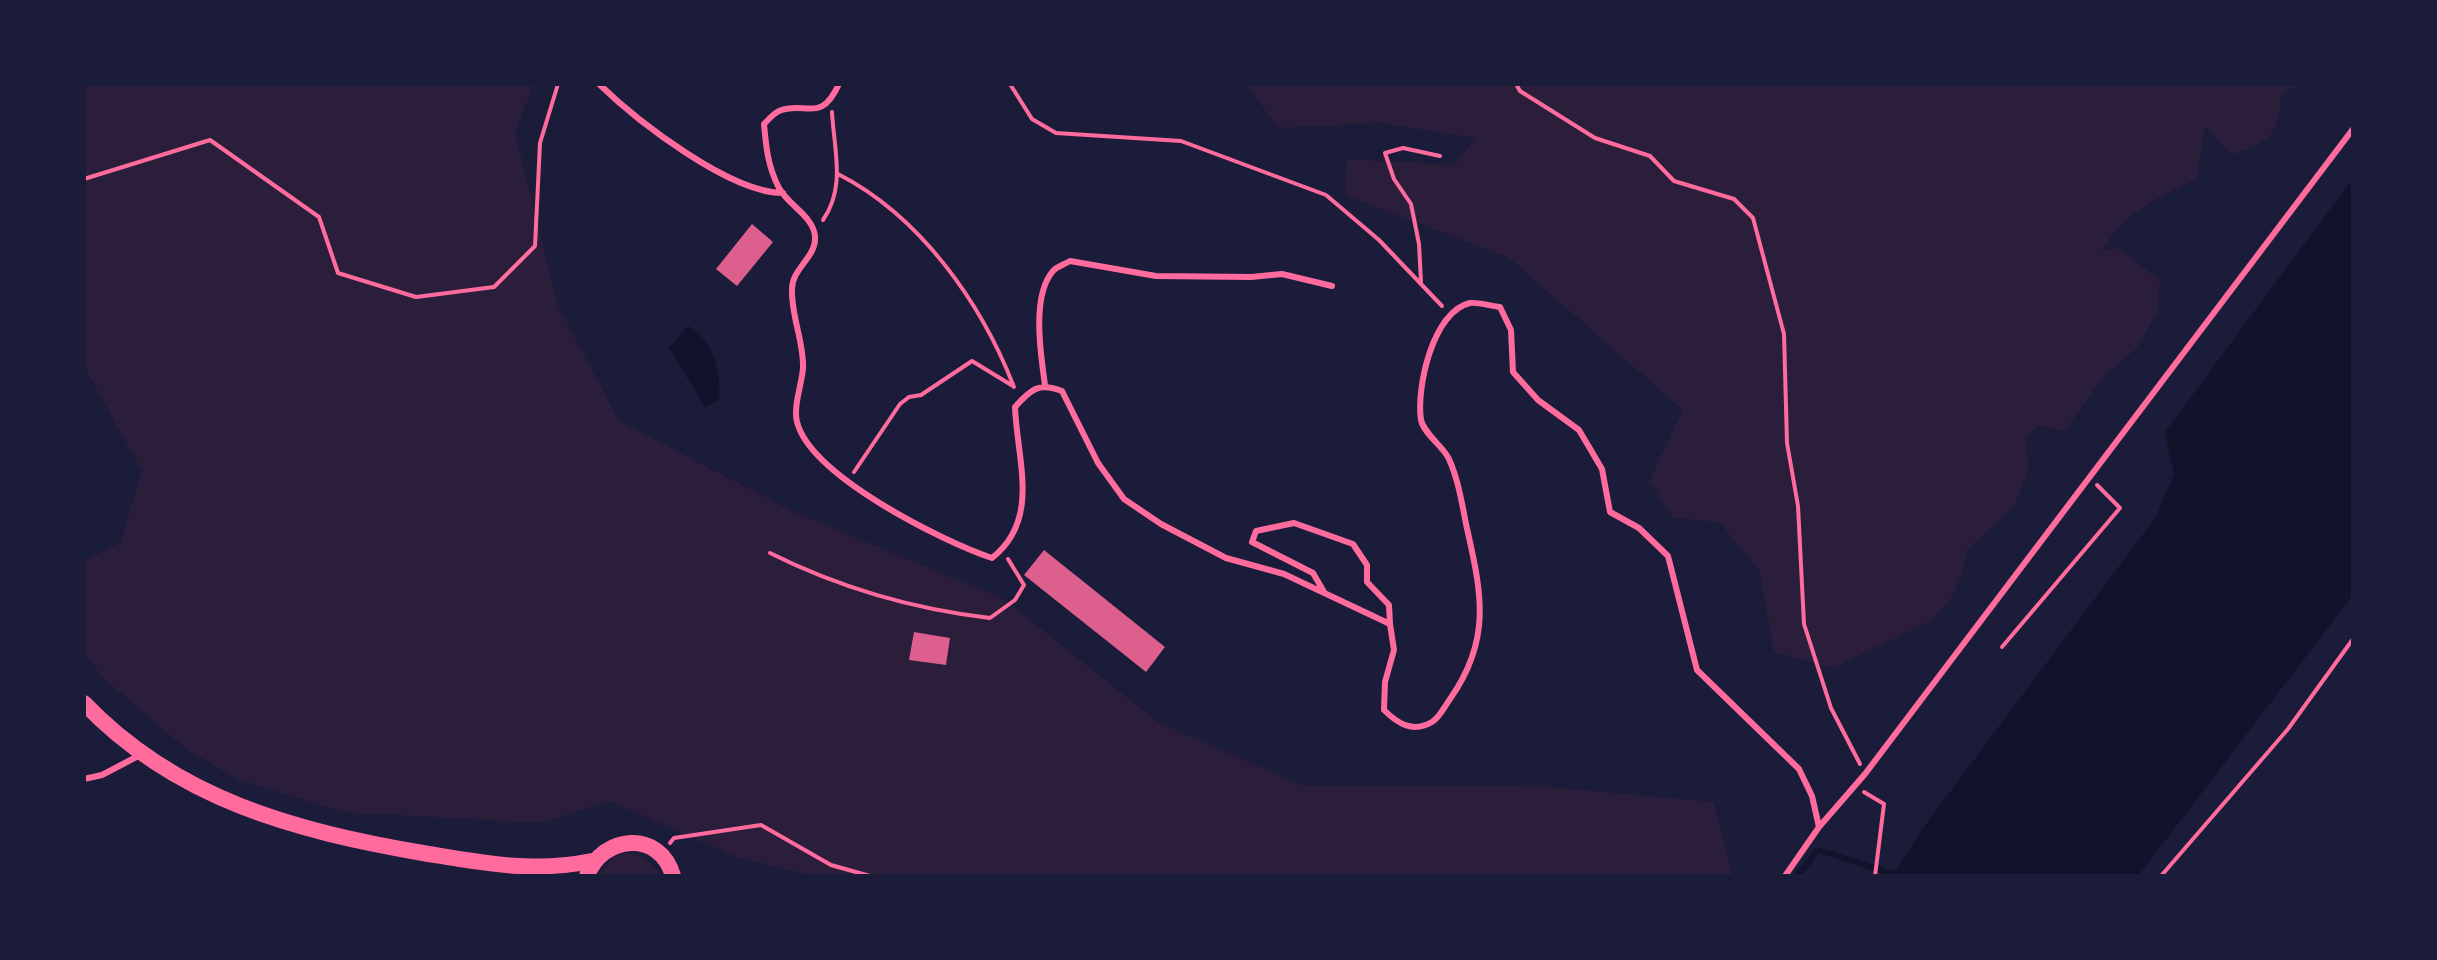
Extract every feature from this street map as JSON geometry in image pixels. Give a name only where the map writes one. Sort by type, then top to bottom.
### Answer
[{"type":"main road","points":[[84,703],[142,754],[224,800],[277,822],[350,840],[523,872],[590,869],[607,848],[624,841],[642,843],[661,854],[676,874]]},
{"type":"lane","points":[[599,84],[696,161],[766,193],[783,193]]},
{"type":"lane","points":[[839,84],[832,99],[815,110],[780,111],[764,124],[766,155],[783,193],[815,232],[815,247],[792,278],[792,300],[803,365],[796,421],[814,454],[849,481],[920,526],[992,558],[1010,544],[1021,518],[1023,489],[1015,407],[1030,389],[1045,385],[1062,391],[1098,463],[1124,499],[1161,524],[1226,558],[1284,574],[1390,624]]},
{"type":"lane","points":[[1785,876],[1819,827],[1865,774],[2353,129]]},
{"type":"lane","points":[[1045,385],[1038,337],[1045,292],[1053,271],[1070,261],[1156,276],[1228,278],[1282,274],[1332,286]]},
{"type":"lane","points":[[1324,592],[1313,573],[1252,542],[1256,531],[1294,523],[1353,544],[1367,565],[1367,582],[1389,605],[1394,650],[1385,682],[1384,710],[1396,722],[1415,728],[1434,722],[1460,684],[1475,647],[1482,609],[1461,497],[1449,459],[1421,422],[1423,382],[1429,350],[1450,314],[1470,303],[1500,307],[1511,330],[1513,372],[1538,400],[1579,430],[1602,469],[1610,512],[1639,528],[1668,556],[1697,670],[1799,769],[1812,796],[1819,827]]},
{"type":"lane","points":[[84,779],[102,775],[142,754]]},
{"type":"path","points":[[84,179],[210,140],[319,217],[338,273],[416,297],[494,287],[535,246],[540,143],[558,84]]},
{"type":"path","points":[[1010,84],[1032,119],[1056,133],[1181,141],[1326,195],[1379,240],[1450,314]]},
{"type":"path","points":[[1516,84],[1520,91],[1595,138],[1650,156],[1674,181],[1734,199],[1753,218],[1784,334],[1787,443],[1798,506],[1804,624],[1831,708],[1865,774]]},
{"type":"path","points":[[815,232],[830,210],[838,174],[832,99]]},
{"type":"path","points":[[1421,285],[1419,244],[1411,204],[1394,179],[1385,153],[1403,148],[1440,156]]},
{"type":"path","points":[[838,174],[871,191],[954,275],[998,346],[1014,387]]},
{"type":"path","points":[[849,481],[900,404],[909,397],[921,395],[972,361],[1025,395]]},
{"type":"path","points":[[2002,647],[2120,508],[2090,478]]},
{"type":"path","points":[[770,553],[814,576],[867,593],[935,611],[990,618],[1015,600],[1024,585],[1002,550]]},
{"type":"path","points":[[2163,875],[2288,729],[2353,639]]},
{"type":"path","points":[[1854,788],[1884,804],[1876,874]]},
{"type":"path","points":[[661,854],[674,838],[761,825],[831,865],[870,876]]},
{"type":"shaded area","points":[[84,84],[534,84],[515,132],[558,305],[619,421],[794,512],[1002,598],[1158,722],[1301,785],[1550,787],[1714,802],[1733,876],[814,876],[736,857],[610,801],[542,823],[342,812],[237,779],[186,749],[104,679],[84,652],[84,561],[120,543],[142,471],[84,366]]},
{"type":"shaded area","points":[[1245,84],[2302,84],[2281,94],[2275,128],[2255,146],[2231,155],[2205,126],[2197,179],[2143,208],[2110,238],[2102,251],[2118,248],[2160,280],[2157,312],[2137,348],[2103,377],[2065,431],[2039,426],[2025,437],[2029,470],[2014,506],[1966,551],[1964,570],[1951,599],[1929,622],[1833,668],[1774,652],[1759,570],[1719,522],[1673,518],[1649,481],[1683,410],[1509,258],[1345,195],[1347,159],[1454,165],[1476,138],[1381,123],[1279,128]]},
{"type":"shaded area","points":[[2353,178],[2353,595],[2138,876],[1892,876],[1923,828],[2156,517],[2174,474],[2165,432]]},
{"type":"shaded area","points":[[688,326],[710,348],[717,368],[719,400],[705,407],[669,348]]},
{"type":"shaded area","points":[[626,853],[647,860],[661,876],[599,876],[613,857]]},
{"type":"building","points":[[752,224],[773,242],[737,286],[716,269]]},
{"type":"building","points":[[1044,550],[1165,647],[1146,672],[1024,575]]},
{"type":"building","points":[[914,632],[950,638],[946,665],[909,660]]},
{"type":"waterway","points":[[1797,876],[1818,850],[1894,874]]}]
